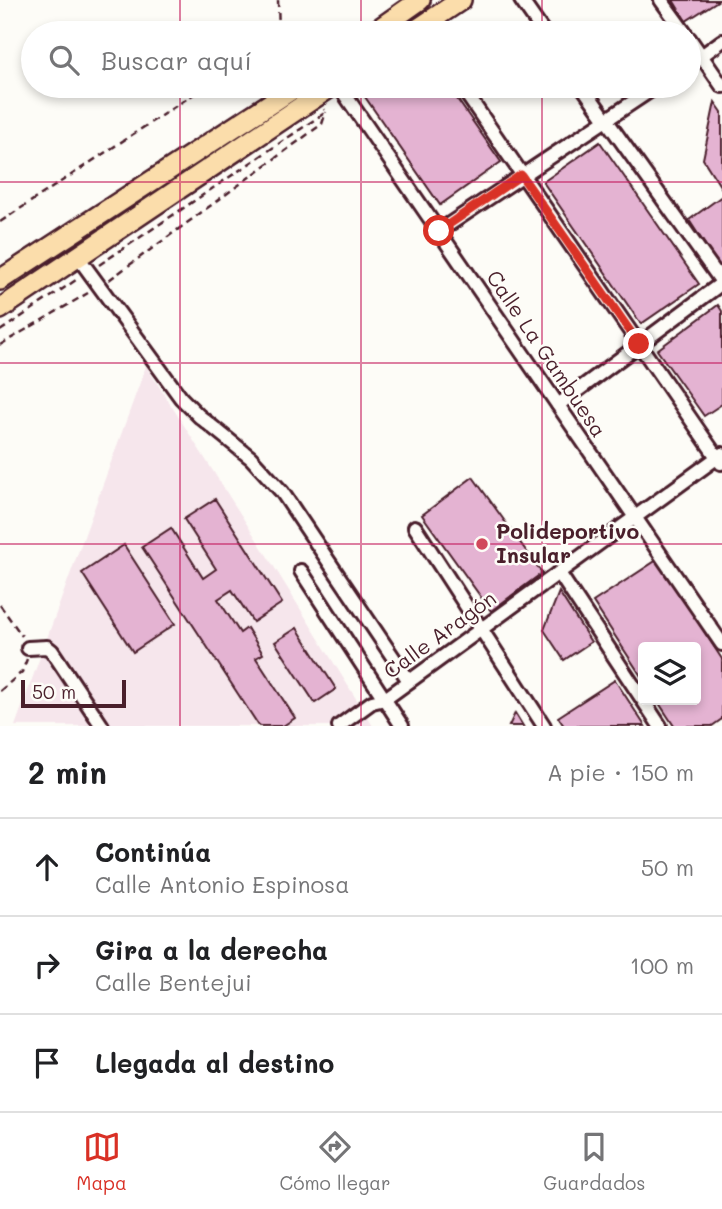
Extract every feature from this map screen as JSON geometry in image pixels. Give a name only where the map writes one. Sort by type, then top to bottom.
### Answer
[{"type":"main road","points":[[390,21],[420,0]]},
{"type":"main road","points":[[433,21],[461,0]]},
{"type":"main road","points":[[0,280],[279,98]]},
{"type":"main road","points":[[0,309],[314,98]]},
{"type":"main road","points":[[78,257],[76,242],[94,218]]},
{"type":"street","points":[[521,0],[536,21]]},
{"type":"street","points":[[661,0],[676,21]]},
{"type":"street","points":[[722,41],[701,56],[722,86]]},
{"type":"street","name":"Calle La Gambuesa","points":[[347,98],[722,644]]},
{"type":"street","points":[[469,98],[720,459]]},
{"type":"street","points":[[558,405],[722,283],[591,98]]},
{"type":"street","points":[[439,231],[638,98]]},
{"type":"street","points":[[78,257],[181,397],[199,416],[251,458],[282,492],[409,681]]},
{"type":"street","name":"Calle Aragón","points":[[339,726],[372,702],[385,699],[720,459]]},
{"type":"street","points":[[415,527],[544,726]]},
{"type":"street","points":[[300,571],[402,726]]},
{"type":"street","points":[[559,573],[660,726]]},
{"type":"street","points":[[28,648],[47,648],[52,651],[102,726]]},
{"type":"path","points":[[278,0],[279,21]]},
{"type":"path","points":[[0,222],[188,98]]},
{"type":"path","points":[[0,345],[99,286],[322,124],[326,113]]},
{"type":"shaded area","points":[[146,366],[278,573],[373,726],[15,726]]},
{"type":"building","points":[[673,0],[719,0],[686,21]]},
{"type":"building","points":[[366,98],[456,98],[501,162],[440,205]]},
{"type":"building","points":[[715,102],[722,112],[722,189],[703,159]]},
{"type":"building","points":[[600,142],[699,284],[641,324],[543,182]]},
{"type":"building","points":[[722,196],[722,266],[720,268],[689,220]]},
{"type":"building","points":[[718,305],[722,311],[722,404],[704,416],[657,350]]},
{"type":"building","name":"Polideportivo Insular","points":[[473,477],[542,573],[491,611],[422,515]]},
{"type":"building","points":[[215,499],[282,603],[253,622],[232,590],[218,599],[240,633],[247,628],[263,654],[256,658],[295,718],[283,726],[259,726],[142,547],[171,528],[203,578],[216,569],[184,519]]},
{"type":"building","points":[[124,545],[175,624],[133,652],[82,573]]},
{"type":"building","points":[[657,560],[722,659],[722,719],[712,726],[674,726],[660,705],[701,705],[701,642],[638,642],[638,671],[593,602]]},
{"type":"building","points":[[559,592],[591,642],[564,660],[544,630]]},
{"type":"building","points":[[297,628],[336,689],[315,703],[275,642]]},
{"type":"building","points":[[615,680],[645,726],[564,726],[558,717]]},
{"type":"building","points":[[515,713],[523,726],[509,726]]},
{"type":"place","name":"Polideportivo Insular","points":[[482,544]]},
{"type":"route","points":[[439,231],[521,175],[639,344]]}]
